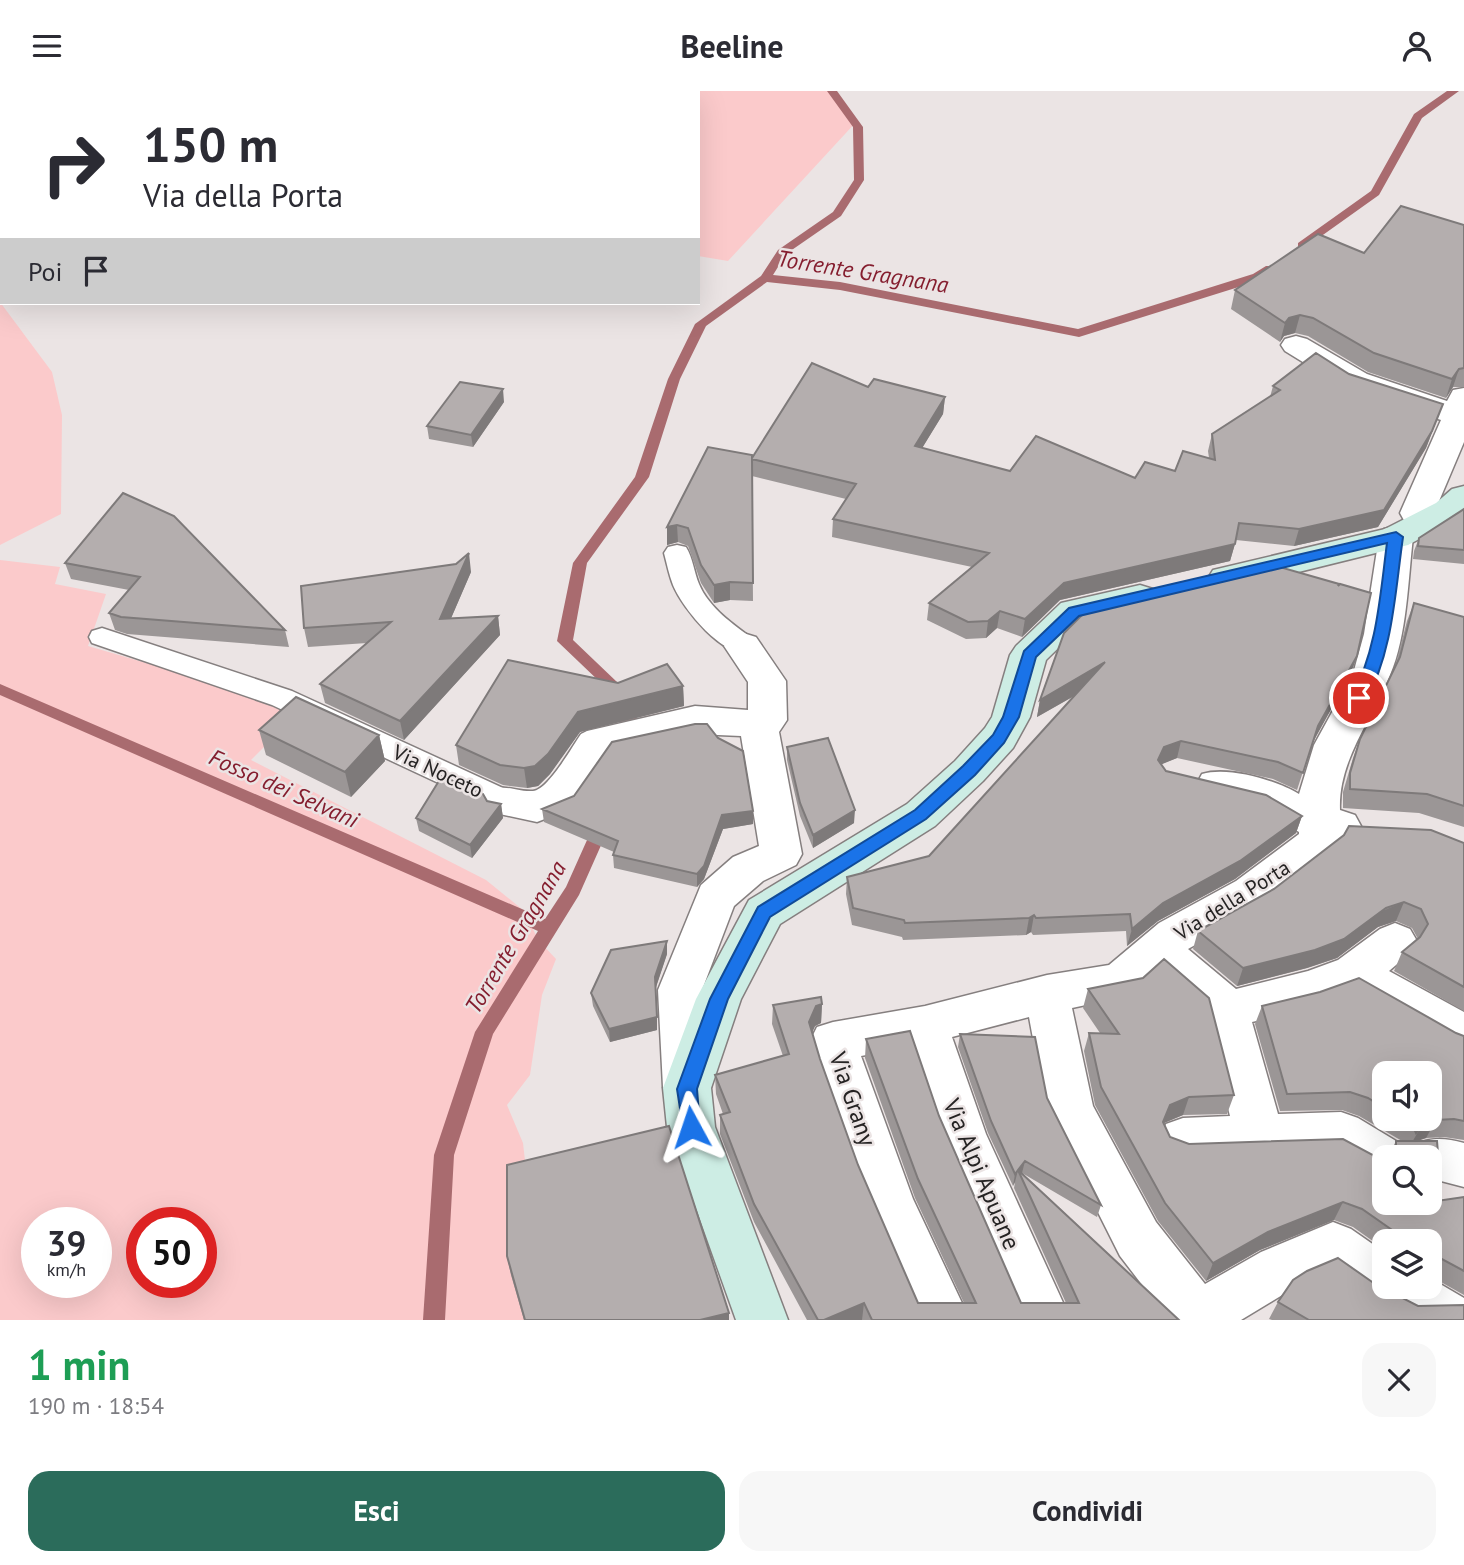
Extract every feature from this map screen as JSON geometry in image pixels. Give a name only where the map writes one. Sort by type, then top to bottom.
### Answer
[{"type":"main road","points":[[762,1320],[694,1138],[687,1089],[719,999],[764,912],[920,815],[969,771],[999,739],[1011,717],[1029,655],[1074,612],[1409,531],[1448,510],[1464,496]]},
{"type":"street","points":[[1296,345],[1356,381],[1462,407],[1409,531],[1372,674],[1334,745],[1319,796],[1321,825]]},
{"type":"street","points":[[687,1089],[680,990],[716,897],[748,869],[781,854],[759,728],[768,720],[767,681],[743,646]]},
{"type":"street","name":"Via Noceto","points":[[504,801],[537,807],[559,797],[595,744],[601,741],[695,720],[741,722],[759,728]]},
{"type":"street","points":[[1176,776],[1272,797],[1321,825],[1375,828]]},
{"type":"street","name":"Via della Porta","points":[[1046,994],[1121,981],[1174,935],[1251,893],[1320,841],[1321,825]]},
{"type":"street","points":[[1226,1010],[1312,989],[1354,973],[1395,941]]},
{"type":"street","points":[[1157,950],[1214,995],[1226,1010],[1260,1137]]},
{"type":"street","points":[[1354,973],[1464,1035]]},
{"type":"street","points":[[1046,994],[1070,1109],[1138,1239],[1201,1318],[1279,1269],[1333,1246],[1372,1274]]},
{"type":"street","name":"Via Grany","points":[[944,1320],[890,1204],[851,1100],[833,1041],[925,1025],[1046,994]]},
{"type":"street","name":"Via Alpi Apuane","points":[[925,1025],[962,1134],[1045,1320]]},
{"type":"street","points":[[1183,1139],[1340,1133],[1372,1152]]},
{"type":"street","points":[[1442,1159],[1464,1165]]},
{"type":"street","points":[[1418,1299],[1451,1320]]},
{"type":"lane","points":[[677,553],[681,578],[690,597],[743,646]]},
{"type":"lane","name":"Via Noceto","points":[[102,637],[282,698],[504,801]]},
{"type":"shaded area","points":[[700,91],[836,91],[857,121],[728,261],[700,256]]},
{"type":"shaded area","points":[[0,305],[2,305],[52,372],[62,415],[61,514],[0,545]]},
{"type":"shaded area","points":[[0,560],[60,567],[55,584],[106,594],[88,646],[252,694],[296,715],[251,760],[486,880],[523,910],[539,941],[556,959],[542,995],[530,1075],[507,1105],[523,1143],[543,1320],[0,1320]]},
{"type":"building","points":[[1401,206],[1464,225],[1464,368],[1459,369],[1452,379],[1374,353],[1313,318],[1300,315],[1289,318],[1285,323],[1235,290],[1318,234],[1364,253]]},
{"type":"building","points":[[1316,353],[1349,374],[1443,404],[1432,431],[1384,510],[1299,529],[1239,523],[1235,544],[1064,583],[1025,619],[1000,611],[988,621],[968,622],[929,603],[989,553],[833,519],[856,484],[752,459],[753,583],[730,582],[714,585],[701,565],[688,528],[677,525],[667,527],[708,447],[752,455],[752,458],[812,363],[868,387],[874,379],[945,397],[915,446],[1010,471],[1036,436],[1135,478],[1145,462],[1175,471],[1183,451],[1215,460],[1212,434],[1280,390],[1273,386]]},
{"type":"building","points":[[460,382],[503,389],[471,435],[427,426]]},
{"type":"building","points":[[123,493],[174,516],[285,630],[121,617],[109,613],[140,577],[65,563]]},
{"type":"building","points":[[1464,509],[1464,550],[1418,546],[1419,538]]},
{"type":"building","points":[[469,553],[440,619],[498,616],[400,721],[320,684],[391,622],[304,628],[301,586],[456,564]]},
{"type":"building","points":[[1269,564],[1339,584],[1338,586],[1340,584],[1371,593],[1357,656],[1318,726],[1303,773],[1278,762],[1181,741],[1164,747],[1158,760],[1166,771],[1266,795],[1302,816],[1240,861],[1163,903],[1132,929],[1130,914],[1036,918],[1034,915],[1029,918],[905,923],[904,920],[853,908],[847,877],[929,856],[1105,662],[1040,700],[1064,633],[1091,606]]},
{"type":"building","points":[[1414,603],[1464,617],[1464,806],[1427,794],[1350,789],[1350,773],[1360,739],[1400,657]]},
{"type":"building","points":[[508,660],[618,683],[667,664],[683,686],[578,712],[548,754],[535,766],[524,768],[500,765],[456,745]]},
{"type":"building","points":[[296,697],[379,735],[345,772],[259,730]]},
{"type":"building","points":[[695,724],[707,724],[718,738],[743,751],[753,811],[722,815],[704,866],[697,874],[613,855],[618,841],[542,809],[574,796],[612,742]]},
{"type":"building","points":[[828,738],[855,810],[813,835],[800,803],[787,747]]},
{"type":"building","points":[[442,776],[483,794],[487,801],[501,804],[470,845],[416,818]]},
{"type":"building","points":[[1349,826],[1431,830],[1464,843],[1464,987],[1402,952],[1420,937],[1428,924],[1421,909],[1404,902],[1386,908],[1344,939],[1315,950],[1243,968],[1198,931],[1274,889],[1344,835]]},
{"type":"building","points":[[667,941],[655,977],[657,1017],[609,1029],[591,993],[611,950]]},
{"type":"building","points":[[1164,959],[1209,998],[1234,1095],[1189,1097],[1170,1105],[1163,1122],[1170,1137],[1189,1144],[1343,1139],[1372,1155],[1372,1215],[1442,1215],[1442,1200],[1464,1197],[1464,1271],[1442,1259],[1442,1229],[1391,1229],[1362,1209],[1343,1202],[1268,1232],[1213,1263],[1165,1203],[1101,1087],[1089,1033],[1119,1034],[1088,989],[1143,978]]},
{"type":"building","points":[[1359,978],[1464,1036],[1464,1121],[1442,1120],[1442,1061],[1372,1061],[1372,1100],[1350,1092],[1287,1094],[1262,1006],[1320,992]]},
{"type":"building","points":[[821,997],[822,1004],[816,1006],[809,1022],[820,1059],[858,1165],[918,1303],[976,1303],[918,1179],[866,1039],[910,1031],[939,1116],[1021,1303],[1079,1303],[1018,1170],[1179,1320],[872,1320],[864,1303],[818,1320],[754,1204],[720,1115],[730,1112],[715,1075],[789,1054],[773,1005]]},
{"type":"building","points":[[960,1034],[1035,1037],[1047,1098],[1101,1205],[1025,1161],[1015,1174],[991,1121]]},
{"type":"building","points":[[669,1126],[729,1313],[700,1320],[525,1320],[507,1256],[507,1165]]},
{"type":"building","points":[[1396,1141],[1437,1141],[1437,1145],[1396,1145]]},
{"type":"building","points":[[1338,1258],[1372,1282],[1372,1299],[1404,1299],[1418,1306],[1464,1305],[1464,1320],[1309,1320],[1278,1302],[1293,1280]]},
{"type":"waterway","points":[[765,278],[782,252],[837,214],[859,180],[858,127],[832,91]]},
{"type":"waterway","name":"Torrente Gragnana","points":[[1302,245],[1375,193],[1418,116],[1454,91]]},
{"type":"waterway","name":"Torrente Gragnana","points":[[765,278],[840,286],[1079,333],[1257,277],[1270,268]]},
{"type":"waterway","name":"Torrente Gragnana","points":[[623,742],[632,704],[565,641],[580,563],[642,477],[674,379],[701,324],[765,278]]},
{"type":"waterway","name":"Fosso dei Selvani","points":[[0,689],[549,929]]},
{"type":"waterway","name":"Torrente Gragnana","points":[[549,929],[573,890],[602,825]]},
{"type":"waterway","name":"Torrente Gragnana","points":[[434,1320],[444,1155],[484,1032],[549,929]]},
{"type":"route","points":[[691,1127],[687,1089],[719,999],[764,912],[920,815],[969,771],[999,739],[1011,717],[1029,655],[1074,612],[1396,537],[1382,634],[1372,674],[1359,698]]}]
